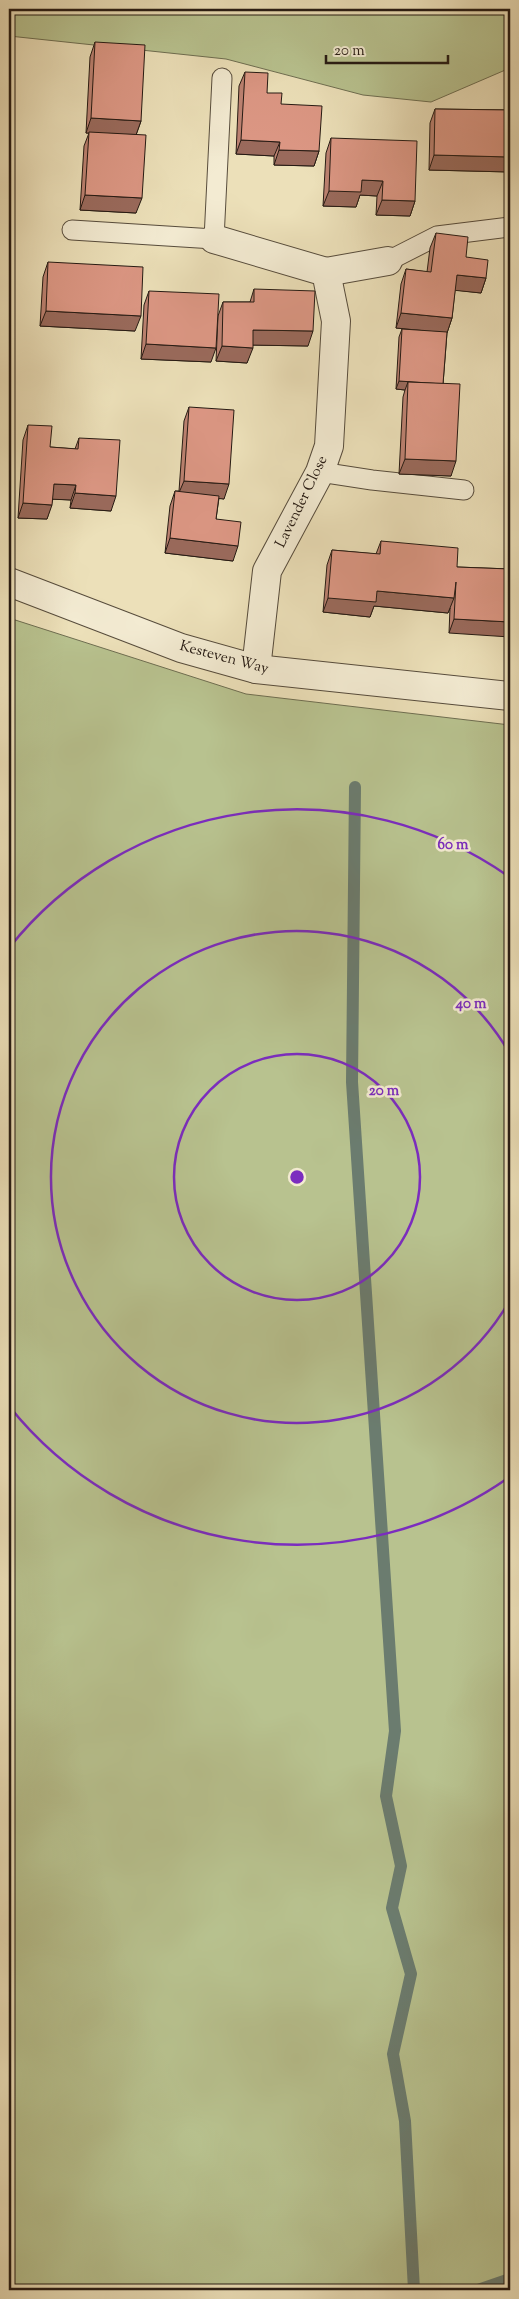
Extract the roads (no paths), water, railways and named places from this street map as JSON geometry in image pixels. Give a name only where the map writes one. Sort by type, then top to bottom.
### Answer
[{"type":"street","points":[[214,240],[326,272],[388,261]]},
{"type":"street","name":"Lavender Close","points":[[256,670],[267,571],[320,472],[330,446],[336,321],[326,272]]},
{"type":"street","name":"Kesteven Way","points":[[9,582],[181,648],[256,670],[510,696]]},
{"type":"lane","points":[[72,230],[214,240],[222,78]]},
{"type":"lane","points":[[388,261],[437,236],[510,227]]},
{"type":"lane","points":[[320,472],[464,490]]},
{"type":"waterway","points":[[355,787],[352,1082],[395,1731],[386,1796],[401,1866],[392,1908],[411,1974],[393,2054],[405,2121],[414,2290]]},
{"type":"waterway","points":[[478,2290],[510,2279]]}]
